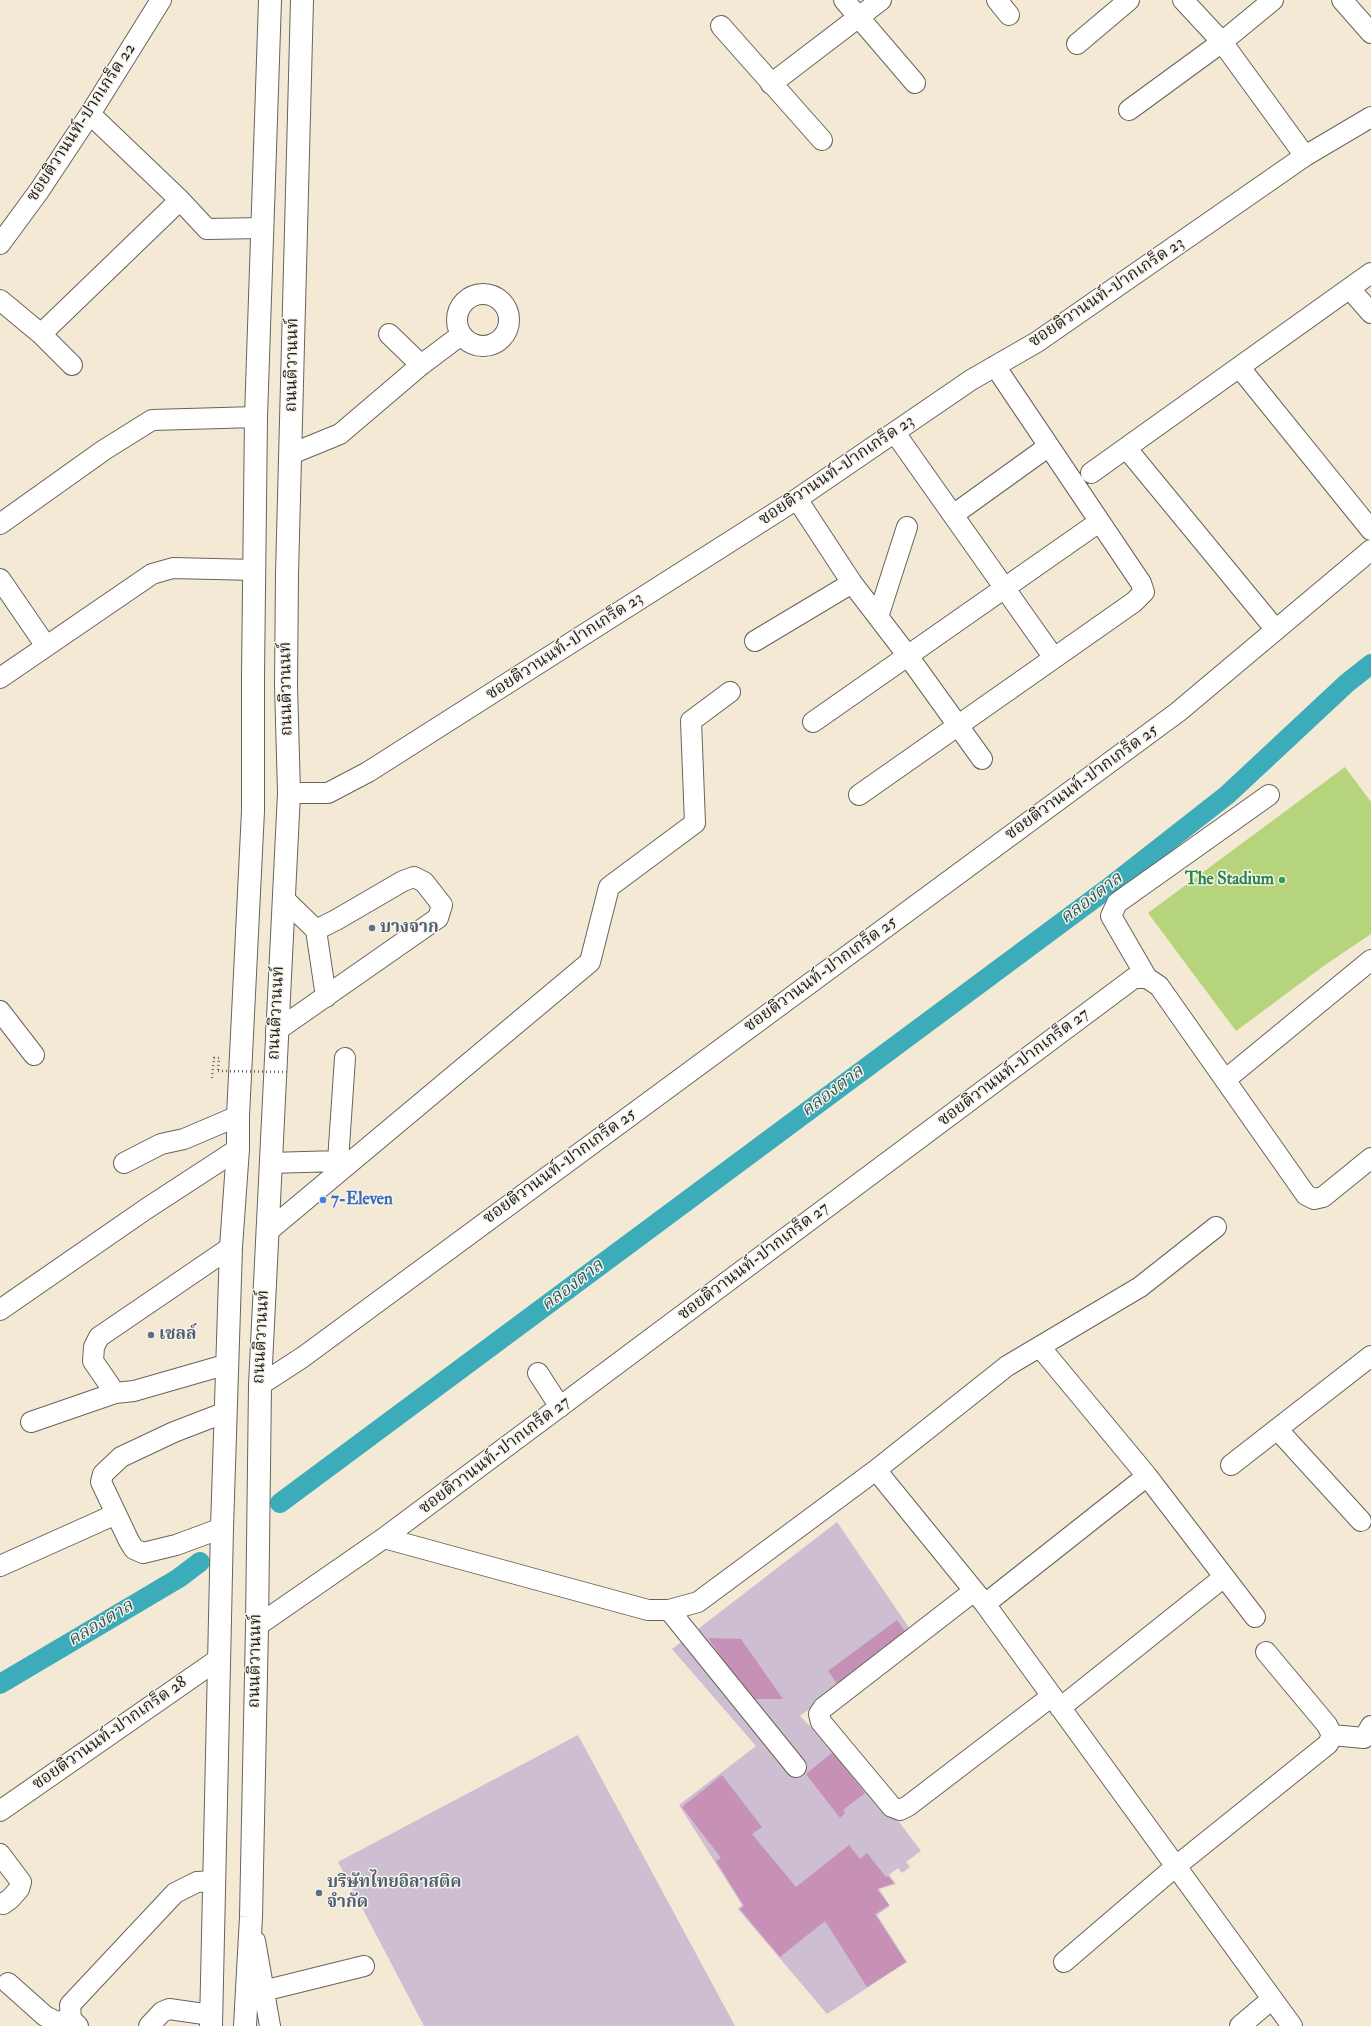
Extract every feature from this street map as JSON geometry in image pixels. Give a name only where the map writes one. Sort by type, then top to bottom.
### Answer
[{"type":"main road","name":"ถนนติวานนท์","points":[[211,2021],[222,1528],[231,1247],[238,1149],[238,1116],[253,811],[256,417],[270,0]]},
{"type":"main road","name":"ถนนติวานนท์","points":[[245,2026],[251,1917],[260,1385],[276,1031],[289,794],[286,677],[302,0]]},
{"type":"street","name":"ซอยติวานนท์-ปากเกร็ด 22","points":[[0,244],[39,191],[90,114],[161,0]]},
{"type":"street","points":[[844,0],[915,83]]},
{"type":"street","points":[[771,84],[881,0]]},
{"type":"street","points":[[997,0],[1009,15]]},
{"type":"street","points":[[1077,44],[1129,0]]},
{"type":"street","points":[[1182,0],[1222,42],[1305,156]]},
{"type":"street","points":[[1129,110],[1222,42],[1273,0]]},
{"type":"street","points":[[1342,0],[1371,33]]},
{"type":"street","points":[[720,26],[822,140]]},
{"type":"street","points":[[90,114],[180,200],[207,229],[262,228]]},
{"type":"street","name":"ซอยติวานนท์-ปากเกร็ด 23","points":[[289,794],[328,793],[368,772],[797,499],[971,380],[1037,342],[1305,156],[1371,117]]},
{"type":"street","points":[[41,334],[180,200]]},
{"type":"street","points":[[1091,473],[1127,449],[1371,274]]},
{"type":"street","points":[[1350,289],[1371,313]]},
{"type":"street","points":[[0,300],[41,334],[72,365]]},
{"type":"street","points":[[389,334],[421,365]]},
{"type":"street","points":[[291,454],[340,434],[421,365],[461,335]]},
{"type":"street","points":[[859,795],[1134,602],[1144,592],[1141,583],[995,366]]},
{"type":"street","points":[[1240,368],[1371,530]]},
{"type":"street","points":[[0,524],[104,450],[152,420],[256,417]]},
{"type":"street","points":[[895,433],[1054,658]]},
{"type":"street","points":[[953,515],[1048,446]]},
{"type":"street","points":[[1127,449],[1276,630]]},
{"type":"street","points":[[797,499],[852,583],[908,656],[982,759]]},
{"type":"street","points":[[814,722],[1099,522]]},
{"type":"street","points":[[878,617],[907,527]]},
{"type":"street","name":"ซอยติวานนท์-ปากเกร็ด 25","points":[[260,1385],[309,1352],[1172,717],[1371,550]]},
{"type":"street","points":[[0,678],[152,574],[173,568],[255,570]]},
{"type":"street","points":[[0,579],[46,646]]},
{"type":"street","points":[[755,641],[852,583]]},
{"type":"street","points":[[267,1232],[590,962],[609,887],[695,823],[691,721],[730,692]]},
{"type":"street","points":[[1270,795],[1117,903],[1111,916],[1147,978],[1159,986],[1306,1195],[1314,1199],[1323,1197],[1371,1158]]},
{"type":"street","points":[[276,1031],[438,918],[442,905],[424,882],[414,877],[403,881],[316,930]]},
{"type":"street","points":[[283,898],[316,930],[326,997]]},
{"type":"street","points":[[1225,1080],[1371,960]]},
{"type":"street","name":"ซอยติวานนท์-ปากเกร็ด 27","points":[[257,1626],[384,1538],[1134,978],[1147,978]]},
{"type":"street","points":[[1,1015],[34,1055]]},
{"type":"street","points":[[270,1163],[338,1161],[345,1058]]},
{"type":"street","points":[[124,1163],[161,1144],[184,1139],[238,1116]]},
{"type":"street","points":[[0,1310],[146,1209],[238,1149]]},
{"type":"street","points":[[384,1538],[648,1610],[670,1610],[698,1602],[876,1470],[1007,1366],[1140,1287],[1216,1226]]},
{"type":"street","points":[[115,1393],[93,1361],[94,1347],[99,1337],[231,1247]]},
{"type":"street","points":[[1040,1347],[1147,1476],[1255,1617]]},
{"type":"street","points":[[1232,1465],[1371,1356]]},
{"type":"street","points":[[31,1422],[115,1393],[134,1392],[228,1364]]},
{"type":"street","points":[[538,1373],[560,1407]]},
{"type":"street","points":[[222,1528],[176,1545],[142,1553],[134,1549],[101,1482],[103,1474],[121,1457],[174,1432],[226,1412]]},
{"type":"street","points":[[1278,1429],[1362,1521]]},
{"type":"street","points":[[876,1470],[979,1597],[1292,2026]]},
{"type":"street","points":[[1147,1476],[824,1708],[819,1714],[821,1722],[892,1808],[900,1810],[908,1806],[1056,1702],[1224,1578]]},
{"type":"street","points":[[0,1566],[116,1514]]},
{"type":"street","points":[[670,1610],[796,1767]]},
{"type":"street","points":[[1266,1652],[1327,1725],[1332,1735]]},
{"type":"street","name":"ซอยติวานนท์-ปากเกร็ด 28","points":[[0,1811],[220,1658]]},
{"type":"street","points":[[1332,1735],[1364,1738],[1371,1726]]},
{"type":"street","points":[[1064,1962],[1175,1867],[1328,1744],[1332,1735]]},
{"type":"street","points":[[0,1854],[21,1882],[20,1889],[10,1899],[3,1904],[0,1903]]},
{"type":"street","points":[[8,1983],[44,2016],[56,2022],[74,2023],[70,2005],[175,1893],[197,1882],[215,1881]]},
{"type":"street","points":[[251,1917],[270,2026]]},
{"type":"street","points":[[263,1991],[364,1966]]},
{"type":"street","points":[[1240,2026],[1272,1999]]},
{"type":"street","points":[[149,2026],[162,2012],[169,2009],[211,2021]]},
{"type":"path","points":[[212,1078],[214,1058],[219,1058],[218,1070],[290,1072]]},
{"type":"shaded area","points":[[837,1522],[912,1632],[800,1716],[881,1798],[921,1851],[906,1862],[910,1867],[902,1873],[898,1868],[889,1875],[896,1884],[879,1889],[890,1906],[877,1915],[907,1962],[827,2014],[738,1909],[742,1905],[679,1805],[756,1746],[672,1649]]},
{"type":"shaded area","points":[[578,1735],[735,2026],[424,2026],[338,1862]]},
{"type":"green space","name":"The Stadium","points":[[1345,767],[1371,802],[1371,934],[1325,965],[1236,1031],[1148,913]]},
{"type":"building","points":[[897,1620],[907,1634],[838,1685],[828,1671]]},
{"type":"building","points":[[708,1638],[741,1639],[783,1699],[751,1699]]},
{"type":"building","points":[[833,1752],[865,1793],[843,1810],[845,1813],[840,1818],[806,1774]]},
{"type":"building","points":[[722,1775],[762,1827],[752,1834],[796,1887],[849,1845],[860,1859],[867,1853],[886,1877],[888,1876],[894,1883],[877,1889],[889,1905],[875,1914],[906,1962],[867,1987],[825,1921],[780,1957],[740,1909],[744,1906],[716,1861],[721,1858],[682,1807]]},
{"type":"waterway","name":"คลองตาล","points":[[280,1503],[1107,889],[1227,795],[1347,683],[1371,664]]},
{"type":"waterway","name":"คลองตาล","points":[[0,1684],[179,1578],[200,1562]]},
{"type":"place","name":"The Stadium","points":[[1282,880]]},
{"type":"place","name":"บางจาก","points":[[372,928]]},
{"type":"place","name":"7-Eleven","points":[[323,1200]]},
{"type":"place","name":"เชลล์","points":[[151,1335]]},
{"type":"place","name":"บริษัทไทยอิลาสติค จำกัด","points":[[319,1893]]}]
